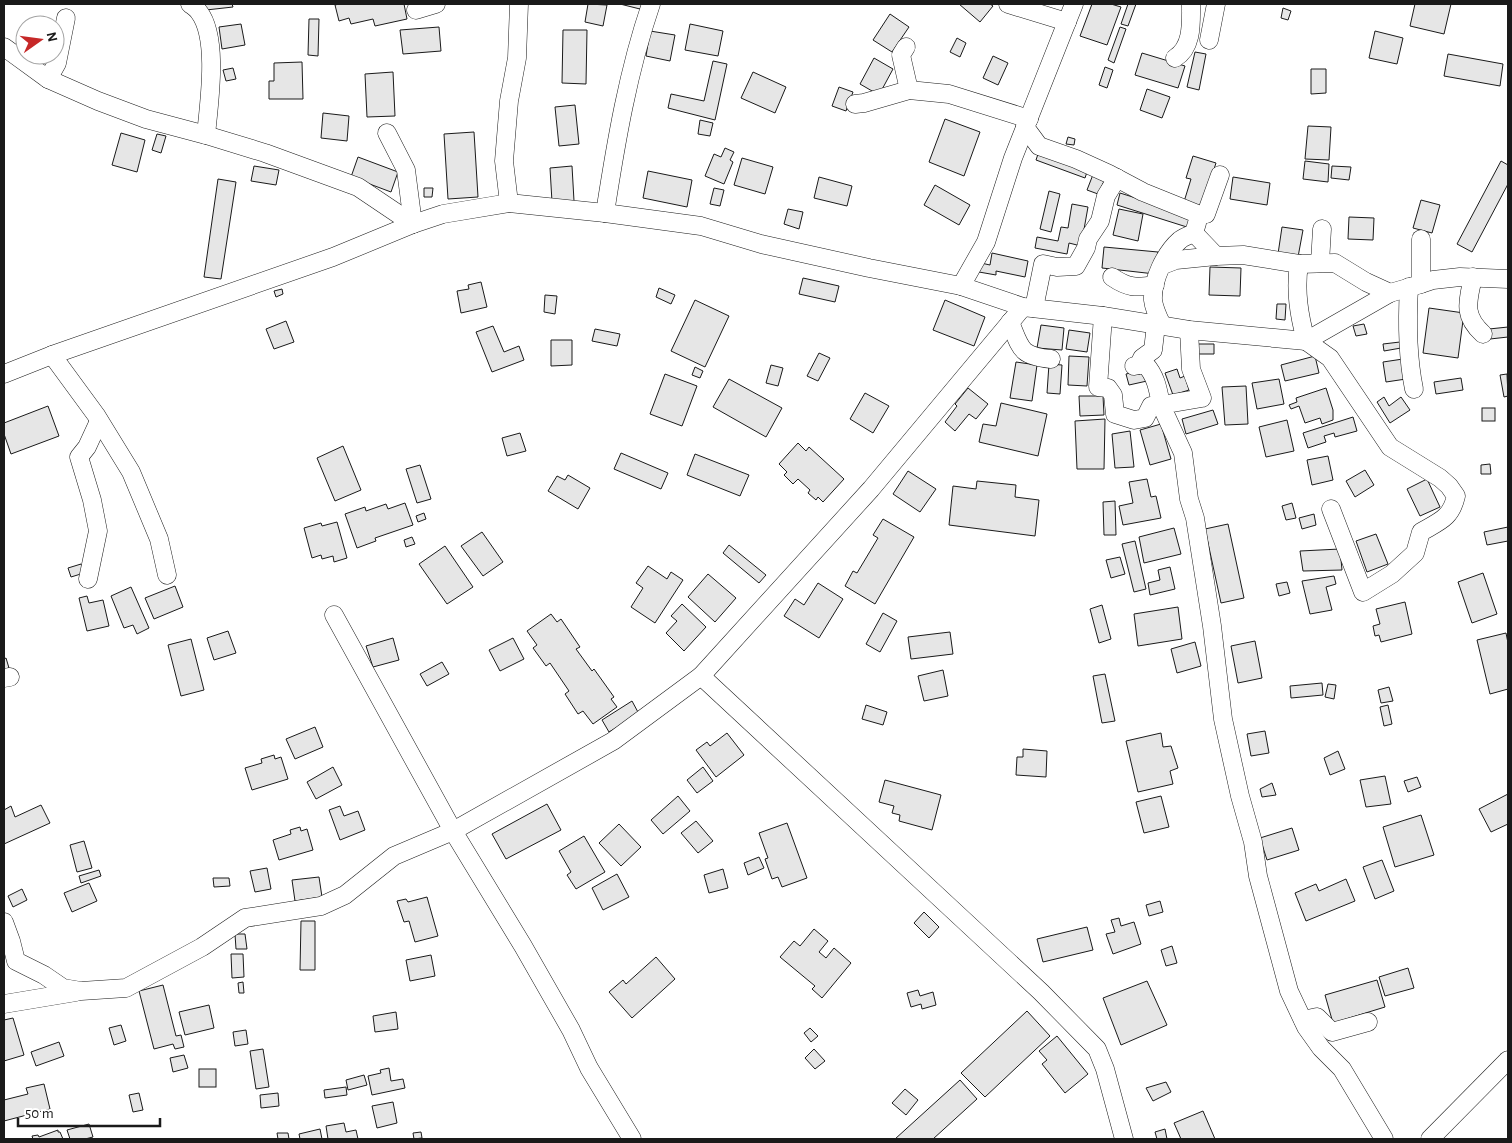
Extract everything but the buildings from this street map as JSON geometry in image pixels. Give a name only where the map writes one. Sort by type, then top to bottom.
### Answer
[{"type":"street","points":[[190,4],[199,12],[206,24],[211,45],[206,135]]},
{"type":"street","points":[[416,10],[436,4]]},
{"type":"street","points":[[509,203],[504,161],[509,101],[517,58],[519,4]]},
{"type":"street","points":[[605,213],[618,130],[643,28],[652,4]]},
{"type":"street","points":[[1008,4],[1067,22]]},
{"type":"street","points":[[961,286],[986,242],[1014,158],[1074,4]]},
{"type":"street","points":[[1175,58],[1182,54],[1191,32],[1191,4]]},
{"type":"street","points":[[1209,40],[1216,4]]},
{"type":"street","points":[[48,79],[57,63],[66,18]]},
{"type":"street","points":[[906,47],[901,56],[909,90]]},
{"type":"street","points":[[4,48],[48,79],[98,101],[146,119],[265,153],[358,187],[413,224]]},
{"type":"street","points":[[855,104],[909,90],[949,94],[1027,123],[1039,146],[1076,159],[1143,192],[1200,215],[1206,214],[1220,175]]},
{"type":"street","points":[[386,133],[406,170],[413,224]]},
{"type":"street","points":[[4,1004],[81,991],[126,988],[202,947],[245,918],[321,906],[345,896],[394,856],[453,831],[613,740],[701,676],[871,489],[1010,322],[1028,307],[1043,264],[1057,267],[1076,266],[1086,248],[1088,239],[1100,221],[1106,196],[1116,178]]},
{"type":"street","points":[[4,374],[52,355],[333,258],[413,224],[443,214],[509,203],[701,226],[761,244],[961,286],[1028,307],[1103,316],[1188,330],[1306,341],[1330,358],[1390,447],[1440,478],[1456,496],[1454,507],[1446,517],[1421,532],[1415,553],[1392,574],[1363,592],[1331,509]]},
{"type":"street","points":[[1200,215],[1194,233],[1181,239],[1162,265],[1155,285],[1153,299],[1159,325],[1153,350],[1136,365],[1145,364],[1151,370],[1157,382],[1161,405],[1183,453],[1188,499],[1195,518],[1212,626],[1223,719],[1252,842],[1258,876],[1289,990],[1303,1020],[1321,1048],[1342,1069],[1384,1139]]},
{"type":"street","points":[[1320,263],[1322,229]]},
{"type":"street","points":[[1194,233],[1216,256]]},
{"type":"street","points":[[1414,389],[1408,354],[1406,324],[1415,285],[1421,239]]},
{"type":"street","points":[[1162,265],[1176,260],[1243,255],[1299,264],[1335,263],[1366,282],[1390,293]]},
{"type":"street","points":[[1299,264],[1296,283],[1298,312],[1306,341]]},
{"type":"street","points":[[1112,277],[1122,284],[1136,288],[1155,285]]},
{"type":"street","points":[[1473,277],[1467,305],[1473,325],[1482,334]]},
{"type":"street","points":[[1306,341],[1390,293],[1415,285],[1433,280],[1473,277],[1508,279]]},
{"type":"street","points":[[1103,316],[1098,387],[1108,388],[1113,395],[1115,414],[1134,420],[1144,418],[1151,406],[1202,398],[1191,368],[1188,330]]},
{"type":"street","points":[[1010,322],[1022,350],[1033,358],[1051,359]]},
{"type":"street","points":[[52,355],[99,421],[131,472],[159,539],[167,575]]},
{"type":"street","points":[[88,579],[98,531],[92,500],[79,457],[87,447],[99,421]]},
{"type":"street","points":[[334,615],[453,831],[528,954],[590,1068],[632,1139]]},
{"type":"street","points":[[701,676],[1033,985],[1097,1049],[1105,1070],[1124,1139]]},
{"type":"street","points":[[4,922],[16,961],[44,975],[63,988],[81,991]]},
{"type":"street","points":[[1303,1020],[1317,1017],[1332,1032],[1368,1022]]},
{"type":"street","points":[[1430,1139],[1508,1062]]}]
